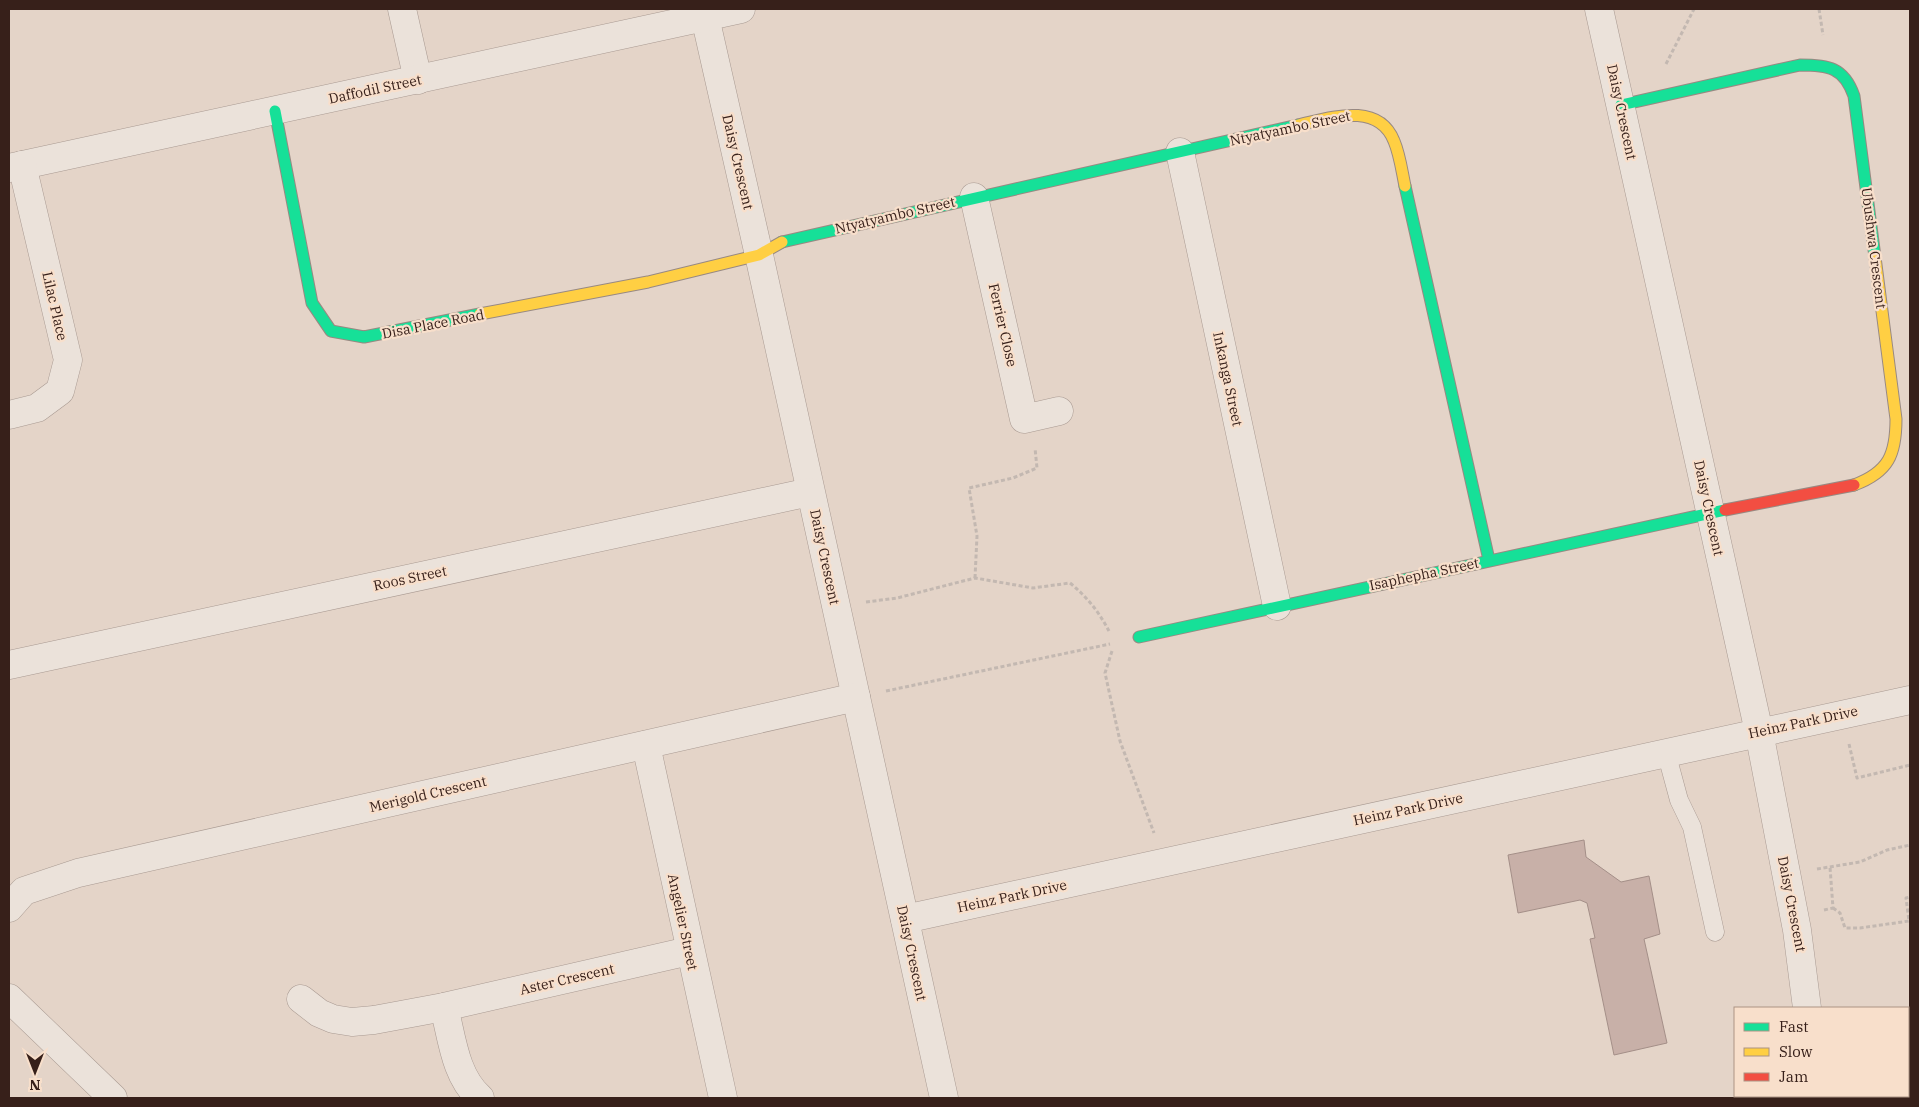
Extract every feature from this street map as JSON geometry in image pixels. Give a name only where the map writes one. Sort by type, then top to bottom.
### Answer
[{"type":"street","points":[[402,9],[418,80]]},
{"type":"street","name":"Daffodil Street","points":[[15,166],[741,9]]},
{"type":"street","name":"Daisy Crescent","points":[[1599,9],[1759,732],[1802,960],[1807,1007]]},
{"type":"street","name":"Daisy Crescent","points":[[705,16],[944,1098]]},
{"type":"street","name":"Ubushwa Crescent","points":[[1621,105],[1800,65],[1819,65],[1835,70],[1848,78],[1854,96],[1896,419],[1896,438],[1893,454],[1884,469],[1867,481],[1847,488],[1710,513]]},
{"type":"street","name":"Disa Place Road","points":[[275,111],[312,303],[331,331],[364,337],[648,282],[759,255]]},
{"type":"street","name":"Ntyatyambo Street","points":[[759,255],[778,242],[1337,116],[1362,114],[1376,119],[1389,129],[1395,142],[1489,560]]},
{"type":"street","name":"Inkanga Street","points":[[1180,152],[1277,606]]},
{"type":"street","name":"Lilac Place","points":[[9,415],[37,408],[60,390],[68,360],[15,166]]},
{"type":"street","name":"Ferrier Close","points":[[974,197],[1024,419]]},
{"type":"street","points":[[1024,419],[1059,411]]},
{"type":"street","name":"Roos Street","points":[[9,665],[810,492]]},
{"type":"street","name":"Isaphepha Street","points":[[1139,637],[1710,513]]},
{"type":"street","name":"Merigold Crescent","points":[[9,908],[24,891],[78,873],[856,697]]},
{"type":"street","name":"Heinz Park Drive","points":[[905,919],[1910,700]]},
{"type":"street","name":"Angelier Street","points":[[646,745],[722,1098]]},
{"type":"street","name":"Aster Crescent","points":[[300,999],[326,1016],[352,1022],[374,1020],[444,1007],[689,951]]},
{"type":"street","points":[[9,998],[113,1098]]},
{"type":"street","points":[[444,1007],[463,1078],[470,1090],[480,1098]]},
{"type":"lane","points":[[1666,752],[1679,800],[1692,826],[1716,932]]},
{"type":"path","points":[[1666,65],[1694,9]]},
{"type":"path","points":[[975,578],[977,536],[969,488],[1013,478],[1037,468],[1034,446],[1024,419]]},
{"type":"path","points":[[836,607],[897,598],[975,578],[1033,588],[1070,583],[1084,594],[1101,615],[1115,643],[1105,673],[1109,692],[1120,740],[1150,820],[1163,862]]},
{"type":"path","points":[[856,697],[1139,637]]},
{"type":"path","points":[[1841,714],[1857,778],[1910,765],[1910,767]]},
{"type":"path","points":[[1786,875],[1860,862],[1887,850],[1910,845]]},
{"type":"path","points":[[1833,908],[1840,913],[1845,928],[1860,928],[1909,921],[1906,898],[1910,897]]},
{"type":"building","points":[[1584,840],[1586,857],[1621,882],[1649,876],[1660,934],[1644,939],[1667,1043],[1614,1055],[1590,939],[1595,938],[1587,903],[1580,900],[1518,913],[1508,855]]},
{"type":"traffic: fast","points":[[1621,105],[1800,65],[1827,67],[1840,73],[1850,86],[1854,96],[1875,257]]},
{"type":"traffic: fast","points":[[275,111],[312,303],[331,331],[364,337],[480,314]]},
{"type":"traffic: fast","points":[[782,242],[1298,125]]},
{"type":"traffic: fast","points":[[1405,186],[1489,560]]},
{"type":"traffic: fast","points":[[1139,637],[1725,510]]},
{"type":"traffic: slow","points":[[1298,125],[1338,116],[1352,115],[1377,121],[1387,129],[1394,141],[1405,186]]},
{"type":"traffic: slow","points":[[480,314],[648,282],[759,255],[782,242]]},
{"type":"traffic: slow","points":[[1854,485],[1866,480],[1883,468],[1892,452],[1896,431],[1875,257]]},
{"type":"traffic: jam","points":[[1725,510],[1854,485]]}]
